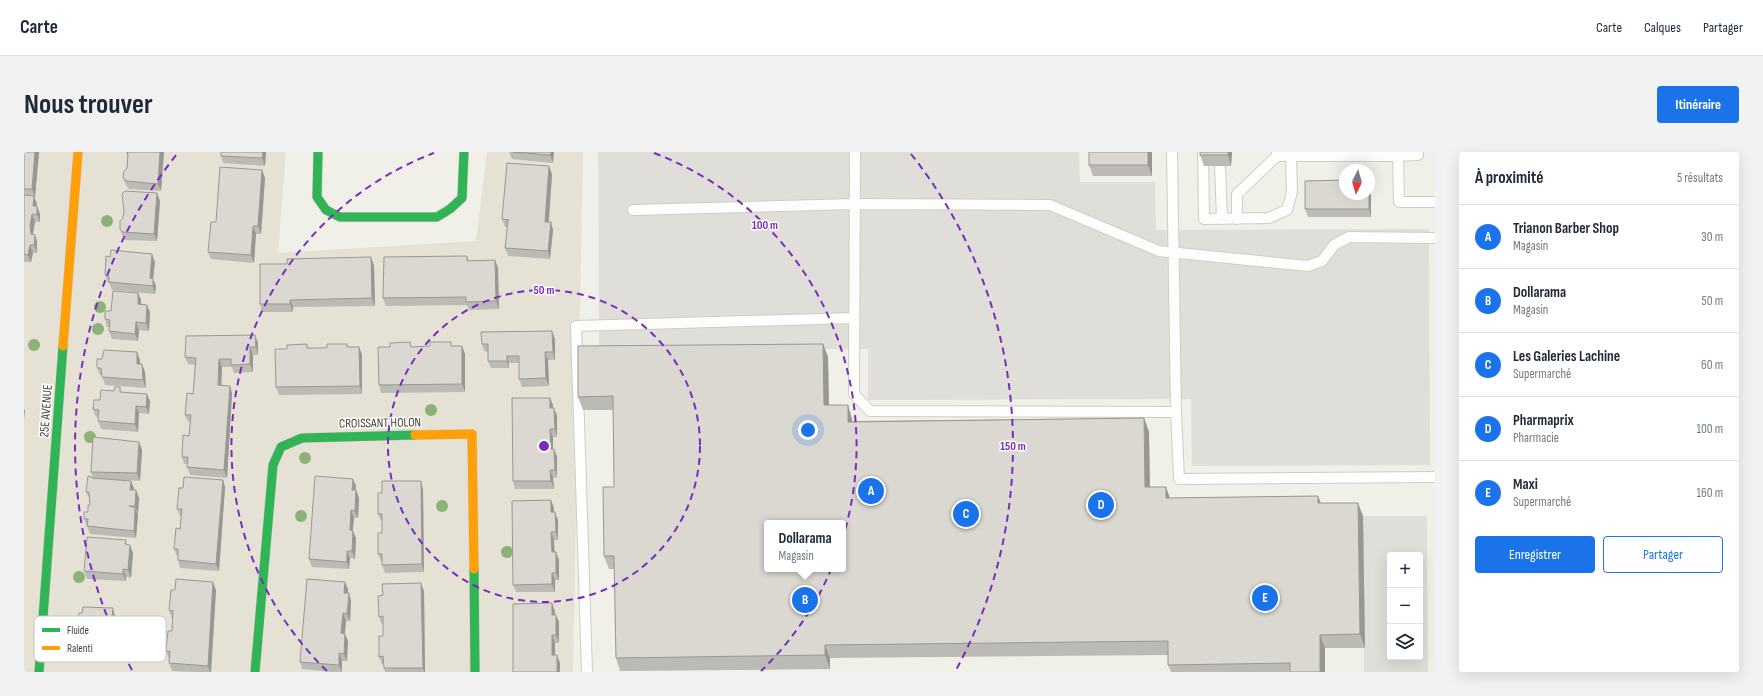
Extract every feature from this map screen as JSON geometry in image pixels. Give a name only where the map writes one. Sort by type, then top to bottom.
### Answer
[{"type":"street","name":"25E AVENUE","points":[[43,616],[78,152]]},
{"type":"street","points":[[318,152],[317,197],[326,210],[340,217],[437,217],[450,210],[462,198],[464,152]]},
{"type":"street","name":"CROISSANT HOLON","points":[[255,672],[273,465],[281,447],[302,438],[472,434],[475,672]]},
{"type":"street","name":"25E AVENUE","points":[[39,672],[40,662]]},
{"type":"lane","points":[[854,152],[854,394],[870,411],[1176,412]]},
{"type":"lane","points":[[1172,152],[1178,479],[1435,477]]},
{"type":"lane","points":[[1203,152],[1204,219],[1269,218],[1287,210],[1292,192],[1291,156]]},
{"type":"lane","points":[[1237,219],[1237,194],[1277,154],[1291,156],[1385,154],[1398,156],[1418,155],[1418,152]]},
{"type":"lane","points":[[1398,156],[1400,202],[1435,202]]},
{"type":"lane","points":[[1220,166],[1222,219]]},
{"type":"lane","points":[[633,210],[854,204],[1050,205],[1159,251],[1174,254],[1308,266],[1322,261],[1334,245],[1349,237],[1435,238]]},
{"type":"lane","points":[[587,672],[576,326],[854,318]]},
{"type":"shaded area","points":[[24,152],[286,152],[278,253],[476,241],[487,152],[583,152],[573,672],[24,672]]},
{"type":"shaded area","points":[[598,152],[1079,152],[1080,182],[1155,182],[1156,230],[1429,229],[1430,465],[1192,466],[1191,399],[868,400],[868,349],[599,350]]},
{"type":"shaded area","points":[[1363,516],[1427,516],[1428,672],[1364,672]]},
{"type":"building","points":[[24,152],[35,152],[32,189],[24,189]]},
{"type":"building","points":[[127,152],[160,152],[158,184],[127,181],[123,178],[124,171],[127,168]]},
{"type":"building","points":[[221,152],[263,152],[262,158],[221,156]]},
{"type":"building","points":[[513,152],[551,152],[550,155]]},
{"type":"building","points":[[1089,152],[1148,152],[1148,165],[1089,165]]},
{"type":"building","points":[[1200,152],[1228,152],[1228,155],[1200,155]]},
{"type":"building","points":[[507,163],[549,166],[545,222],[551,222],[548,251],[505,248],[509,220],[502,219]]},
{"type":"building","points":[[220,167],[262,170],[258,226],[253,226],[251,255],[208,252],[211,222],[216,222]]},
{"type":"building","points":[[1339,180],[1339,200],[1369,200],[1369,209],[1305,209],[1305,181]]},
{"type":"building","points":[[125,191],[157,193],[154,234],[122,232],[120,229],[120,221],[123,218],[124,211],[122,194]]},
{"type":"building","points":[[24,195],[34,196],[33,206],[37,206],[37,215],[32,214],[30,226],[31,234],[35,235],[34,245],[30,245],[28,255],[24,254]]},
{"type":"building","points":[[111,250],[152,254],[150,278],[153,279],[153,286],[109,282],[109,276],[105,275],[106,256],[110,257]]},
{"type":"building","points":[[467,256],[467,261],[495,260],[496,301],[466,302],[466,297],[383,298],[384,257]]},
{"type":"building","points":[[371,257],[372,298],[290,300],[290,304],[260,304],[260,264],[287,264],[287,259]]},
{"type":"building","points":[[113,291],[138,293],[138,304],[147,305],[146,323],[136,322],[135,334],[109,331],[110,320],[105,319],[105,311],[111,311]]},
{"type":"building","points":[[552,331],[553,352],[545,352],[546,378],[519,379],[519,356],[507,356],[507,361],[488,361],[488,344],[482,344],[481,332]]},
{"type":"building","points":[[255,335],[256,347],[250,347],[250,364],[231,365],[231,359],[219,359],[218,385],[230,386],[224,470],[187,467],[188,457],[182,457],[183,435],[189,436],[191,415],[185,415],[187,393],[193,394],[196,358],[185,357],[186,336]]},
{"type":"building","points":[[410,342],[411,347],[430,346],[430,342],[451,342],[451,346],[462,346],[462,384],[379,385],[378,347],[390,347],[390,343]]},
{"type":"building","points":[[307,344],[307,348],[327,348],[327,344],[347,344],[347,347],[359,347],[360,386],[276,387],[275,349],[287,349],[287,345]]},
{"type":"building","points":[[823,344],[824,405],[848,405],[848,422],[1144,418],[1145,487],[1166,487],[1166,498],[1318,496],[1318,503],[1358,503],[1360,634],[1320,635],[1320,672],[1290,672],[1290,663],[1168,665],[1168,641],[825,645],[825,655],[616,658],[614,556],[604,556],[603,487],[614,487],[613,396],[578,397],[578,346]]},
{"type":"building","points":[[104,350],[137,352],[137,364],[142,364],[143,380],[102,377],[101,368],[97,368],[97,359],[102,359]]},
{"type":"building","points":[[115,387],[120,387],[120,392],[147,394],[146,407],[136,406],[135,424],[98,421],[99,410],[93,409],[94,400],[100,400],[101,390],[114,391]]},
{"type":"building","points":[[512,398],[550,398],[550,408],[554,408],[555,429],[550,429],[551,449],[554,449],[555,470],[550,470],[551,481],[513,481]]},
{"type":"building","points":[[93,437],[139,442],[137,473],[91,472]]},
{"type":"building","points":[[88,476],[92,478],[131,481],[130,490],[136,490],[135,506],[129,506],[135,508],[134,531],[87,526],[88,519],[84,519],[84,512],[88,512],[88,505],[90,505],[89,492],[86,492]]},
{"type":"building","points":[[315,476],[353,479],[352,490],[356,490],[355,511],[351,510],[350,530],[353,531],[352,551],[347,551],[347,562],[309,559]]},
{"type":"building","points":[[184,477],[223,480],[216,564],[178,560],[178,549],[174,549],[176,528],[180,529],[182,509],[177,509],[179,488],[183,488]]},
{"type":"building","points":[[382,481],[421,481],[422,564],[382,565],[382,554],[378,554],[378,533],[382,533],[382,514],[378,514],[378,493],[382,493]]},
{"type":"building","points":[[551,500],[551,512],[555,512],[556,532],[551,532],[552,552],[556,552],[556,573],[552,573],[552,584],[513,585],[512,501]]},
{"type":"building","points":[[87,537],[126,540],[125,544],[130,545],[128,570],[123,569],[123,574],[84,571]]},
{"type":"building","points":[[176,579],[213,582],[208,666],[169,663],[170,651],[166,651],[168,631],[172,631],[173,611],[169,610],[171,590],[175,590]]},
{"type":"building","points":[[307,579],[345,582],[344,593],[349,593],[347,614],[343,613],[341,633],[345,634],[344,654],[339,653],[339,665],[300,662]]},
{"type":"building","points":[[421,583],[423,668],[384,668],[383,656],[379,657],[379,636],[383,636],[383,616],[379,617],[378,596],[383,595],[382,584]]},
{"type":"building","points":[[552,603],[552,615],[556,615],[556,635],[552,635],[552,655],[557,655],[557,672],[513,672],[513,604]]},
{"type":"building","points":[[83,607],[113,608],[112,616],[78,616],[79,613],[82,613]]},
{"type":"traffic: fast","points":[[318,152],[317,197],[326,210],[340,217],[437,217],[450,209],[462,198],[464,152]]},
{"type":"traffic: fast","points":[[43,616],[63,346]]},
{"type":"traffic: fast","points":[[255,672],[273,465],[281,447],[302,438],[415,435]]},
{"type":"traffic: fast","points":[[474,569],[475,672]]},
{"type":"traffic: fast","points":[[39,672],[40,662]]},
{"type":"traffic: slow","points":[[63,346],[78,152]]},
{"type":"traffic: slow","points":[[415,435],[472,434],[474,569]]},
{"type":"place","name":"Trianon Barber Shop","points":[[871,491]]},
{"type":"place","name":"Pharmaprix","points":[[1101,505]]},
{"type":"place","name":"Les Galeries Lachine","points":[[966,514]]},
{"type":"place","name":"Maxi","points":[[1265,598]]},
{"type":"place","name":"Dollarama","points":[[805,600]]}]
